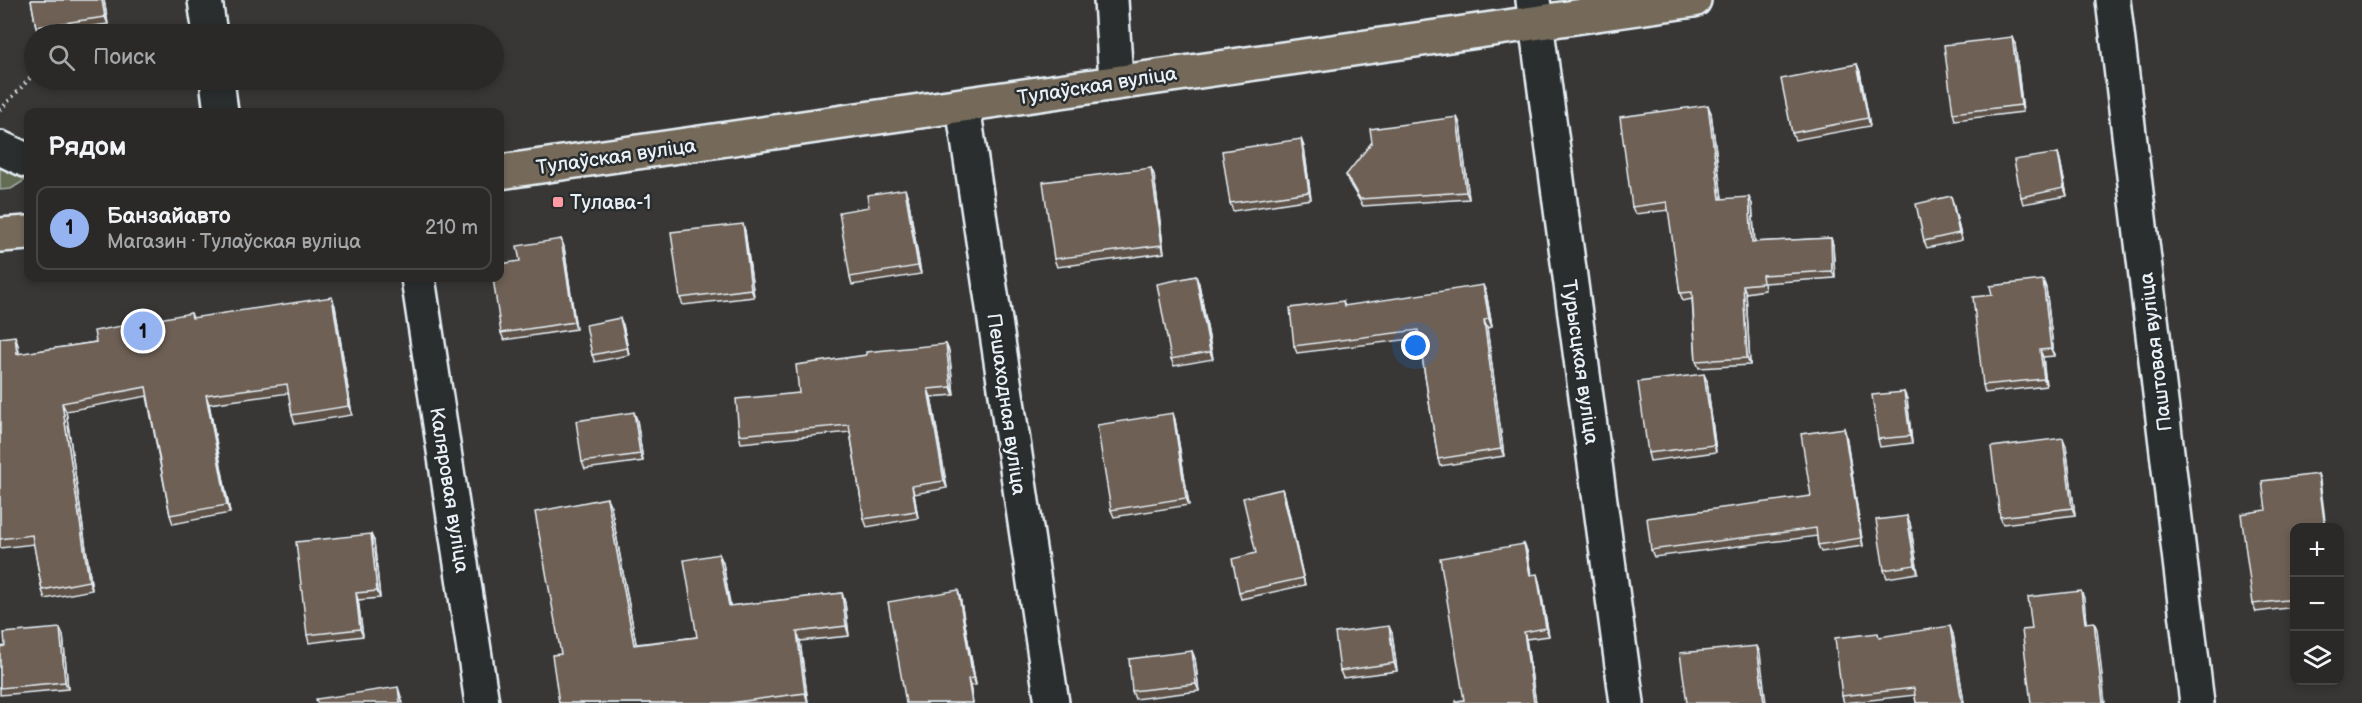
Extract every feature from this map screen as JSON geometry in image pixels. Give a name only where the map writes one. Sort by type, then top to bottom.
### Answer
[{"type":"main road","name":"Тулаўская вуліца","points":[[504,171],[963,106],[1534,11],[1694,0]]},
{"type":"main road","points":[[0,235],[24,233]]},
{"type":"street","points":[[205,0],[209,24]]},
{"type":"street","points":[[1111,0],[1116,81]]},
{"type":"street","name":"Паштовая вуліца","points":[[2113,0],[2197,703]]},
{"type":"street","name":"Турысцкая вуліца","points":[[1534,11],[1627,703]]},
{"type":"street","points":[[218,90],[220,108]]},
{"type":"street","name":"Пешаходная вуліца","points":[[963,106],[1052,703]]},
{"type":"street","points":[[0,148],[24,159]]},
{"type":"street","name":"Каляровая вуліца","points":[[419,282],[482,703]]},
{"type":"path","points":[[0,110],[24,85]]},
{"type":"green space","points":[[5,159],[24,176],[24,181],[11,189],[0,190],[0,160]]},
{"type":"building","points":[[31,0],[102,0],[105,17],[57,24],[35,24]]},
{"type":"building","points":[[2012,37],[2021,105],[1953,113],[1944,45]]},
{"type":"building","points":[[1857,64],[1868,118],[1792,133],[1781,79]]},
{"type":"building","points":[[1708,105],[1720,199],[1749,197],[1752,242],[1831,238],[1832,271],[1762,275],[1763,283],[1743,285],[1747,358],[1696,361],[1692,292],[1680,293],[1667,202],[1632,207],[1620,117]]},
{"type":"building","points":[[1457,117],[1466,192],[1360,199],[1346,175],[1372,142],[1370,129]]},
{"type":"building","points":[[1301,139],[1309,192],[1230,203],[1222,151]]},
{"type":"building","points":[[2058,153],[2064,188],[2021,197],[2014,160]]},
{"type":"building","points":[[1151,168],[1162,245],[1054,259],[1043,182]]},
{"type":"building","points":[[905,189],[918,266],[850,277],[839,212],[869,207],[867,195]]},
{"type":"building","points":[[1951,196],[1959,233],[1924,241],[1916,204]]},
{"type":"building","points":[[743,224],[751,289],[680,298],[671,232]]},
{"type":"building","points":[[561,239],[574,322],[501,333],[494,282],[504,282],[504,263],[520,261],[517,246]]},
{"type":"building","points":[[1196,276],[1210,352],[1171,359],[1157,284]]},
{"type":"building","points":[[2043,280],[2051,349],[2040,350],[2044,379],[1983,385],[1973,297],[1992,295],[1990,286]]},
{"type":"building","points":[[1483,285],[1489,319],[1484,320],[1501,449],[1438,459],[1418,330],[1294,346],[1290,308],[1343,301],[1344,306]]},
{"type":"building","points":[[332,297],[349,406],[292,415],[287,384],[206,395],[227,505],[170,515],[146,387],[62,403],[89,581],[42,590],[32,535],[0,539],[0,338],[15,336],[17,354],[96,342],[94,331],[191,313],[192,318]]},
{"type":"building","points":[[620,318],[627,348],[592,355],[586,325]]},
{"type":"building","points":[[946,344],[951,387],[928,389],[944,481],[912,486],[916,511],[864,519],[849,425],[739,435],[736,399],[799,393],[796,365],[866,355],[866,352]]},
{"type":"building","points":[[1704,374],[1714,445],[1648,453],[1638,382]]},
{"type":"building","points":[[1904,392],[1910,436],[1878,439],[1872,395]]},
{"type":"building","points":[[634,412],[640,454],[582,462],[576,421]]},
{"type":"building","points":[[1173,413],[1186,498],[1111,510],[1097,425]]},
{"type":"building","points":[[1844,428],[1861,538],[1818,545],[1816,528],[1651,550],[1647,518],[1811,496],[1801,434]]},
{"type":"building","points":[[2063,438],[2072,508],[2000,517],[1991,447]]},
{"type":"building","points":[[2318,474],[2324,523],[2290,523],[2290,600],[2253,604],[2241,514],[2266,510],[2262,481]]},
{"type":"building","points":[[1282,489],[1303,578],[1239,592],[1232,559],[1256,553],[1243,498]]},
{"type":"building","points":[[607,498],[634,645],[697,637],[684,560],[719,554],[729,606],[842,593],[846,626],[797,632],[805,693],[729,703],[559,703],[552,655],[561,654],[535,512]]},
{"type":"building","points":[[1907,516],[1915,565],[1884,570],[1876,520]]},
{"type":"building","points":[[371,534],[377,591],[356,593],[360,629],[307,635],[296,542]]},
{"type":"building","points":[[1524,544],[1530,575],[1537,574],[1546,628],[1524,632],[1534,703],[1456,703],[1456,701],[1464,700],[1440,558]]},
{"type":"building","points":[[958,590],[973,678],[968,679],[972,703],[906,703],[888,602]]},
{"type":"building","points":[[2081,591],[2085,623],[2094,622],[2103,703],[2031,703],[2022,630],[2032,629],[2028,597]]},
{"type":"building","points":[[1389,626],[1394,663],[1340,671],[1335,633]]},
{"type":"building","points":[[1950,626],[1962,703],[1916,703],[1914,688],[1842,696],[1835,638],[1878,633],[1879,637]]},
{"type":"building","points":[[60,628],[65,682],[0,688],[0,647],[5,646],[4,633]]},
{"type":"building","points":[[1757,646],[1764,703],[1687,703],[1680,653]]},
{"type":"building","points":[[1192,651],[1196,684],[1132,691],[1129,659]]},
{"type":"building","points":[[398,687],[400,703],[317,703],[316,699]]},
{"type":"place","name":"Тулава-1","points":[[558,202]]},
{"type":"place","name":"Банзайавто","points":[[143,331]]}]
